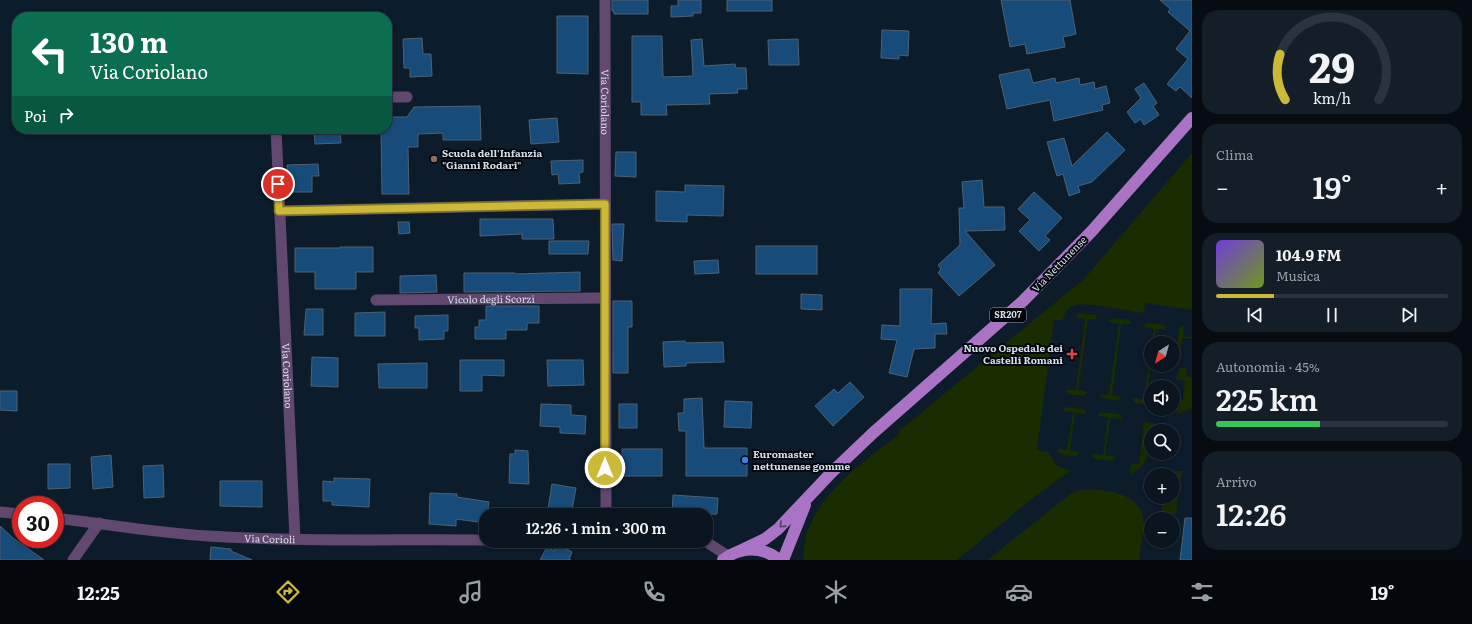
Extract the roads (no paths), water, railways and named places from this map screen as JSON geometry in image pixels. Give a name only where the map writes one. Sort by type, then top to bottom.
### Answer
[{"type":"main road","name":"Via Nettunense","points":[[740,551],[774,532],[873,433],[993,329],[1049,275],[1128,191],[1192,118]]},
{"type":"main road","name":"Via Nettunense","points":[[783,560],[808,497]]},
{"type":"main road","name":"SR207","points":[[726,558],[740,551],[751,549],[763,551],[779,560]]},
{"type":"street","name":"Via Coriolano","points":[[605,0],[606,508]]},
{"type":"street","points":[[392,97],[407,97]]},
{"type":"street","name":"Via Coriolano","points":[[276,134],[295,539]]},
{"type":"street","points":[[279,211],[605,204]]},
{"type":"street","name":"Vicolo degli Scorzi","points":[[376,300],[605,298]]},
{"type":"street","points":[[0,512],[12,513]]},
{"type":"street","name":"Via Corioli","points":[[64,519],[195,535],[295,539],[479,540]]},
{"type":"street","points":[[73,560],[99,523]]},
{"type":"street","points":[[713,547],[726,558]]},
{"type":"place","name":"Scuola dell'Infanzia \"Gianni Rodari\"","points":[[434,159]]},
{"type":"place","name":"Nuovo Ospedale dei Castelli Romani","points":[[1072,354]]},
{"type":"place","name":"Euromaster nettunense gomme","points":[[745,460]]}]
